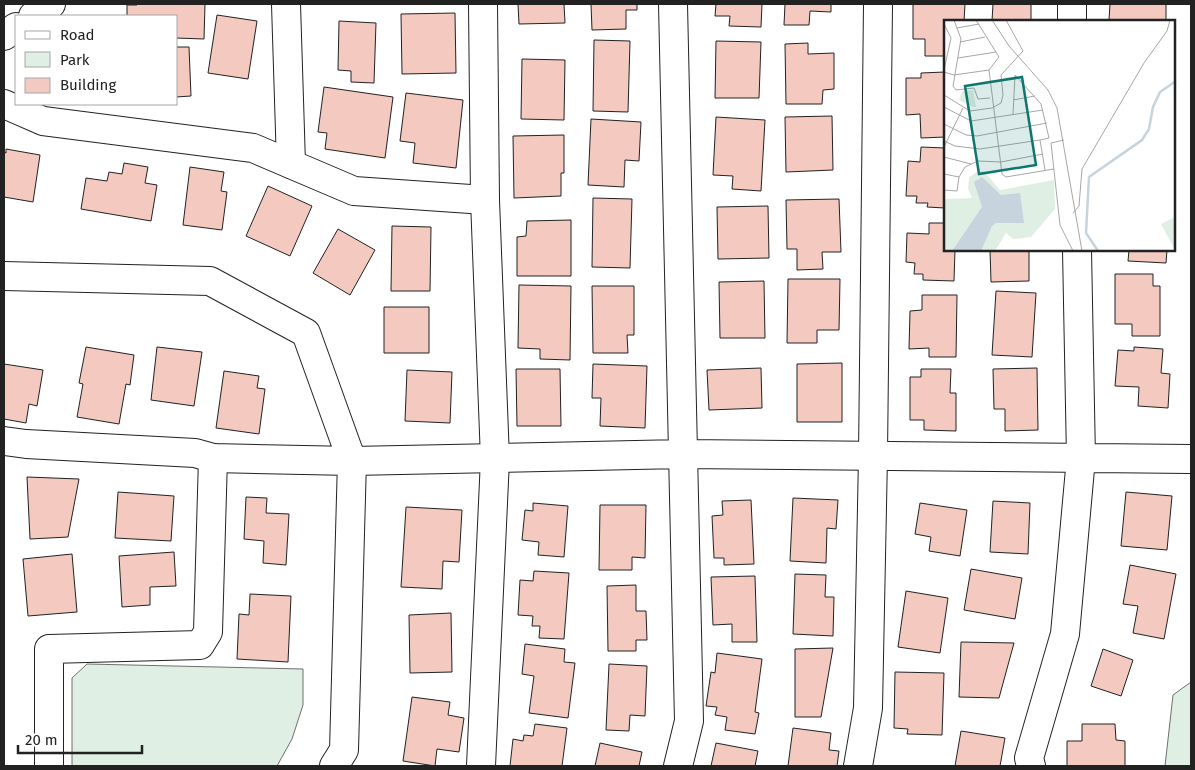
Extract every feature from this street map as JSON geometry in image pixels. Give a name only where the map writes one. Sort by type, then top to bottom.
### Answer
[{"type":"street","points":[[34,15],[51,4]]},
{"type":"street","points":[[286,4],[291,164]]},
{"type":"street","points":[[481,766],[495,458],[485,200],[483,4]]},
{"type":"street","points":[[673,4],[689,721],[678,766]]},
{"type":"street","points":[[858,766],[868,708],[878,4]]},
{"type":"street","points":[[1072,4],[1072,20]]},
{"type":"street","points":[[4,36],[15,28]]},
{"type":"street","points":[[4,104],[43,121],[253,148],[354,191],[485,200]]},
{"type":"street","points":[[1031,766],[1029,758],[1065,634],[1081,458],[1077,251]]},
{"type":"street","points":[[4,276],[210,280],[306,333],[352,461],[344,750],[334,766]]},
{"type":"street","points":[[4,441],[26,444],[195,453],[212,458],[352,461],[682,454],[1191,459]]},
{"type":"street","points":[[49,766],[49,649],[200,645],[208,632],[212,458]]},
{"type":"green space","points":[[87,664],[303,669],[303,705],[292,739],[277,766],[72,766],[72,678]]},
{"type":"green space","points":[[1191,682],[1191,766],[1165,766],[1173,695]]},
{"type":"building","points":[[205,4],[204,39],[178,38],[178,15],[127,15],[127,5]]},
{"type":"building","points":[[518,4],[564,4],[565,23],[519,24]]},
{"type":"building","points":[[591,4],[637,4],[637,10],[626,10],[626,29],[592,30]]},
{"type":"building","points":[[716,4],[762,4],[761,27],[729,26],[730,16],[715,16]]},
{"type":"building","points":[[785,4],[831,4],[831,12],[810,11],[809,25],[784,25]]},
{"type":"building","points":[[913,4],[965,4],[964,20],[944,20],[944,56],[925,56],[925,39],[913,39]]},
{"type":"building","points":[[993,4],[1031,4],[1031,20],[992,20]]},
{"type":"building","points":[[1110,4],[1166,4],[1166,20],[1109,20]]},
{"type":"building","points":[[455,13],[456,73],[402,74],[401,14]]},
{"type":"building","points":[[217,15],[257,21],[248,79],[208,73]]},
{"type":"building","points":[[339,21],[376,23],[374,83],[351,82],[351,71],[338,70]]},
{"type":"building","points":[[594,40],[630,41],[628,112],[593,111]]},
{"type":"building","points":[[716,41],[761,42],[759,98],[715,98]]},
{"type":"building","points":[[808,43],[808,54],[834,53],[834,89],[823,90],[822,104],[786,104],[785,44]]},
{"type":"building","points":[[178,47],[189,47],[191,96],[178,97]]},
{"type":"building","points":[[522,59],[565,60],[564,120],[521,119]]},
{"type":"building","points":[[944,72],[944,137],[921,138],[920,114],[906,115],[906,78],[921,78],[921,73]]},
{"type":"building","points":[[324,87],[393,97],[385,158],[325,149],[327,133],[318,132]]},
{"type":"building","points":[[406,93],[463,100],[456,168],[413,163],[415,143],[400,141]]},
{"type":"building","points":[[832,116],[833,170],[786,172],[785,117]]},
{"type":"building","points":[[716,117],[765,120],[761,191],[732,189],[733,176],[713,175]]},
{"type":"building","points":[[591,119],[641,122],[639,161],[625,160],[624,187],[588,185]]},
{"type":"building","points":[[564,135],[564,173],[561,173],[561,196],[514,198],[513,136]]},
{"type":"building","points":[[921,147],[944,148],[944,208],[927,207],[928,203],[916,203],[917,196],[906,196],[908,161],[920,162]]},
{"type":"building","points":[[6,149],[40,155],[33,202],[4,197],[4,152],[6,153]]},
{"type":"building","points":[[124,163],[148,167],[145,183],[157,185],[151,221],[81,209],[86,178],[107,181],[109,172],[122,174]]},
{"type":"building","points":[[190,167],[224,172],[221,191],[227,192],[222,230],[183,225]]},
{"type":"building","points":[[268,186],[312,206],[290,256],[246,236]]},
{"type":"building","points":[[593,198],[632,199],[630,268],[592,267]]},
{"type":"building","points":[[839,199],[841,252],[822,252],[823,269],[797,270],[797,249],[787,249],[786,200]]},
{"type":"building","points":[[768,206],[769,258],[718,259],[717,207]]},
{"type":"building","points":[[571,220],[571,276],[517,276],[517,237],[526,236],[527,221]]},
{"type":"building","points":[[929,223],[944,223],[944,251],[955,251],[954,281],[923,280],[923,274],[914,274],[915,263],[906,262],[907,233],[929,234]]},
{"type":"building","points":[[392,226],[431,227],[430,291],[391,291]]},
{"type":"building","points":[[338,229],[375,250],[350,295],[313,273]]},
{"type":"building","points":[[990,251],[1029,251],[1029,281],[991,282]]},
{"type":"building","points":[[1129,251],[1167,251],[1166,263],[1128,261]]},
{"type":"building","points":[[1115,274],[1153,274],[1153,286],[1160,286],[1160,336],[1132,336],[1132,324],[1115,324]]},
{"type":"building","points":[[788,279],[840,279],[839,330],[817,330],[817,343],[787,343]]},
{"type":"building","points":[[764,281],[765,338],[720,338],[719,282]]},
{"type":"building","points":[[519,285],[571,286],[570,360],[540,359],[540,349],[518,348]]},
{"type":"building","points":[[592,286],[634,286],[634,335],[627,335],[628,353],[593,353]]},
{"type":"building","points":[[996,291],[1036,293],[1032,357],[992,355]]},
{"type":"building","points":[[922,295],[957,295],[956,357],[929,357],[929,348],[909,349],[910,311],[922,310]]},
{"type":"building","points":[[384,307],[429,307],[429,353],[384,353]]},
{"type":"building","points":[[86,347],[134,355],[130,385],[126,384],[119,424],[77,417],[83,384],[79,383]]},
{"type":"building","points":[[157,347],[202,352],[194,406],[151,400]]},
{"type":"building","points":[[1134,347],[1163,349],[1161,373],[1170,374],[1168,408],[1138,406],[1139,387],[1115,386],[1118,350],[1134,351]]},
{"type":"building","points":[[842,363],[842,422],[797,422],[797,364]]},
{"type":"building","points":[[4,364],[43,370],[37,406],[29,404],[26,423],[4,419]]},
{"type":"building","points":[[593,364],[647,366],[645,428],[600,426],[601,398],[592,398]]},
{"type":"building","points":[[761,368],[762,408],[709,410],[707,370]]},
{"type":"building","points":[[1037,368],[1038,430],[1005,431],[1005,409],[994,409],[993,369]]},
{"type":"building","points":[[516,369],[560,369],[561,426],[517,426]]},
{"type":"building","points":[[921,369],[951,369],[950,393],[956,393],[956,431],[924,430],[924,420],[910,420],[910,377],[921,377]]},
{"type":"building","points":[[407,370],[452,372],[450,423],[405,421]]},
{"type":"building","points":[[224,371],[259,376],[257,388],[265,389],[259,434],[216,428]]},
{"type":"building","points":[[27,477],[79,479],[68,537],[30,539]]},
{"type":"building","points":[[118,492],[174,496],[171,541],[115,538]]},
{"type":"building","points":[[1126,492],[1172,496],[1167,550],[1121,546]]},
{"type":"building","points":[[246,497],[267,498],[266,513],[289,514],[286,565],[263,563],[264,541],[244,539]]},
{"type":"building","points":[[793,498],[838,500],[836,529],[827,528],[826,563],[790,561]]},
{"type":"building","points":[[751,500],[754,564],[724,565],[724,558],[714,558],[712,516],[723,515],[722,501]]},
{"type":"building","points":[[993,501],[1030,503],[1028,554],[990,552]]},
{"type":"building","points":[[533,503],[568,506],[564,557],[538,555],[539,542],[522,540],[525,510],[533,511]]},
{"type":"building","points":[[920,503],[967,510],[960,556],[929,551],[931,537],[915,534]]},
{"type":"building","points":[[600,505],[646,505],[645,558],[632,557],[632,570],[599,570]]},
{"type":"building","points":[[406,507],[462,510],[459,562],[443,561],[442,589],[401,587]]},
{"type":"building","points":[[174,552],[176,586],[150,587],[150,605],[122,607],[119,556]]},
{"type":"building","points":[[72,554],[77,612],[28,616],[23,559]]},
{"type":"building","points":[[1130,565],[1176,574],[1164,639],[1133,633],[1138,606],[1123,604]]},
{"type":"building","points":[[971,569],[1022,578],[1015,619],[964,610]]},
{"type":"building","points":[[534,571],[569,573],[564,639],[539,638],[540,626],[532,626],[533,616],[518,615],[520,580],[533,581]]},
{"type":"building","points":[[795,574],[826,575],[825,597],[834,597],[833,636],[793,634]]},
{"type":"building","points":[[755,576],[757,642],[732,642],[732,624],[713,625],[711,577]]},
{"type":"building","points":[[636,585],[636,611],[646,611],[647,640],[636,640],[636,651],[608,651],[607,586]]},
{"type":"building","points":[[906,591],[948,598],[940,653],[898,647]]},
{"type":"building","points":[[250,594],[291,596],[288,662],[237,659],[239,614],[249,615]]},
{"type":"building","points":[[451,613],[452,672],[410,673],[409,615]]},
{"type":"building","points":[[961,642],[1014,643],[999,698],[959,697]]},
{"type":"building","points":[[525,644],[565,649],[564,662],[575,663],[568,718],[529,713],[534,676],[522,674]]},
{"type":"building","points":[[833,648],[821,717],[795,717],[795,649]]},
{"type":"building","points":[[1103,649],[1133,660],[1121,696],[1091,686]]},
{"type":"building","points":[[717,653],[762,659],[755,712],[759,713],[755,734],[725,730],[727,717],[715,715],[717,707],[706,706],[711,672],[715,673]]},
{"type":"building","points":[[609,664],[647,666],[645,716],[630,715],[629,731],[606,730]]},
{"type":"building","points":[[895,672],[944,673],[942,735],[907,734],[908,729],[894,728]]},
{"type":"building","points":[[412,697],[450,702],[448,715],[464,718],[459,752],[437,749],[435,766],[403,761]]},
{"type":"building","points":[[535,724],[567,728],[562,766],[510,766],[513,739],[523,741],[524,735],[533,736]]},
{"type":"building","points":[[1082,724],[1115,724],[1116,740],[1125,741],[1125,766],[1067,766],[1067,741],[1082,741]]},
{"type":"building","points":[[793,728],[831,733],[829,750],[839,751],[837,766],[788,766]]},
{"type":"building","points":[[961,731],[1005,738],[1000,766],[955,766]]},
{"type":"building","points":[[600,743],[642,752],[639,766],[595,766]]},
{"type":"building","points":[[716,743],[758,751],[755,766],[711,766]]}]
